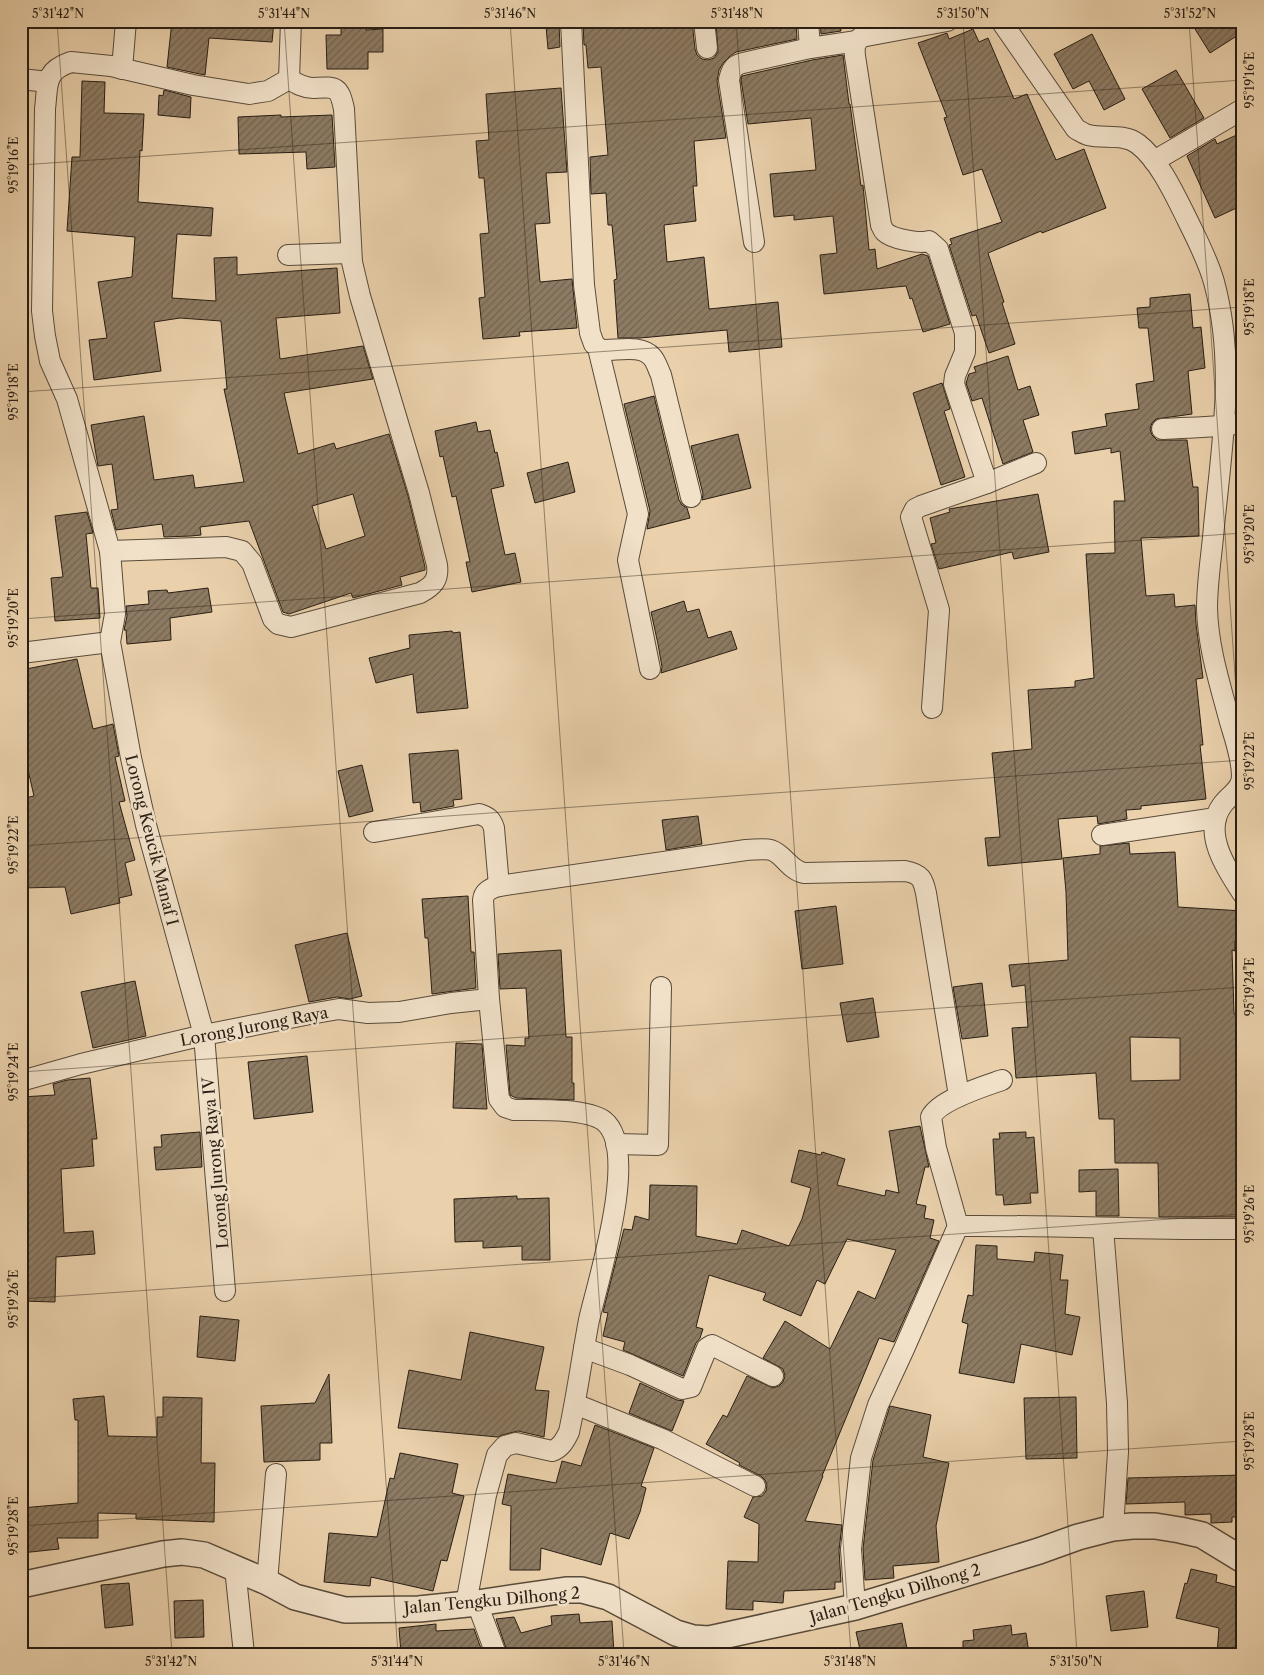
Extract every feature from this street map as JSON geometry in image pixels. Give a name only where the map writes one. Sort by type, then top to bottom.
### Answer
[{"type":"street","points":[[122,69],[126,21]]},
{"type":"street","points":[[290,79],[291,21]]},
{"type":"street","points":[[571,21],[584,285],[590,333],[598,348],[638,514],[628,560],[650,668]]},
{"type":"street","points":[[704,21],[707,48]]},
{"type":"street","points":[[808,21],[810,48]]},
{"type":"street","points":[[947,21],[861,36],[854,48],[854,56],[881,225],[885,232],[892,236],[923,243],[929,241],[938,249],[965,333],[965,352],[955,376],[954,384],[987,483]]},
{"type":"street","points":[[1010,24],[1076,129],[1087,135],[1130,139],[1139,145],[1154,161],[1181,207],[1214,280],[1222,313],[1234,425],[1209,579],[1208,628],[1212,657],[1240,758],[1242,777],[1242,785],[1222,805],[1216,818],[1214,830],[1216,842],[1232,878],[1243,894]]},
{"type":"street","points":[[754,242],[729,80],[731,73],[737,64],[810,48],[857,41]]},
{"type":"street","points":[[21,653],[110,642],[115,614],[110,551],[66,399],[50,361],[42,311],[45,109],[48,82],[52,73],[56,68],[72,62],[122,69],[200,86],[249,94],[268,91],[290,79]]},
{"type":"street","points":[[21,79],[48,82]]},
{"type":"street","points":[[110,551],[236,548],[242,551],[252,562],[273,619],[278,624],[291,627],[420,593],[431,587],[436,581],[438,565],[419,493],[360,296],[350,253],[346,133],[342,97],[334,88],[327,86],[311,88],[299,85],[290,79]]},
{"type":"street","points":[[1154,161],[1243,109]]},
{"type":"street","points":[[288,255],[350,253]]},
{"type":"street","points":[[598,348],[608,350],[638,349],[654,358],[691,497]]},
{"type":"street","points":[[1162,430],[1234,425]]},
{"type":"street","points":[[932,708],[938,610],[911,517],[915,509],[921,506],[987,483],[1036,463]]},
{"type":"street","name":"Lorong Keucik Manaf I","points":[[110,642],[131,758],[146,825],[204,1035]]},
{"type":"street","points":[[374,832],[479,814],[486,816],[492,822],[494,828],[500,886]]},
{"type":"street","points":[[1102,835],[1216,818]]},
{"type":"street","points":[[496,1654],[472,1604],[486,1494],[497,1454],[505,1446],[516,1443],[552,1451],[565,1441],[569,1432],[594,1298],[609,1241],[619,1163],[612,1131],[604,1121],[575,1112],[514,1110],[502,1104],[498,1090],[489,999],[483,900],[488,890],[500,886],[746,850],[768,849],[804,873],[905,871],[914,873],[920,876],[924,882],[959,1096]]},
{"type":"street","points":[[616,1144],[658,1145],[661,987]]},
{"type":"street","name":"Lorong Jurong Raya","points":[[21,1082],[81,1064],[204,1035],[339,1009],[382,1013],[489,999]]},
{"type":"street","name":"Lorong Jurong Raya IV","points":[[204,1035],[225,1291]]},
{"type":"street","points":[[856,1608],[851,1549],[861,1458],[878,1406],[958,1226],[936,1148],[931,1117],[936,1110],[959,1096],[1002,1080]]},
{"type":"street","points":[[958,1226],[1044,1225],[1170,1230],[1243,1229]]},
{"type":"street","points":[[1103,1228],[1117,1404],[1118,1452],[1113,1528]]},
{"type":"street","points":[[584,1348],[630,1365],[682,1388],[691,1387],[707,1348],[712,1345],[773,1376]]},
{"type":"street","points":[[575,1404],[662,1438],[755,1486]]},
{"type":"street","points":[[267,1582],[276,1474]]},
{"type":"street","name":"Jalan Tengku Dilhong 2","points":[[21,1585],[163,1554],[182,1552],[204,1555],[267,1582],[295,1597],[345,1610],[419,1609],[472,1604],[566,1590],[582,1590],[608,1597],[676,1633],[693,1638],[709,1639],[856,1608],[1078,1537],[1113,1528],[1154,1526],[1180,1530],[1202,1536],[1243,1560]]},
{"type":"street","points":[[235,1568],[244,1654]]},
{"type":"building","points":[[172,21],[274,21],[272,42],[209,38],[205,75],[195,73],[167,67]]},
{"type":"building","points":[[341,21],[366,21],[366,30],[383,29],[383,52],[368,52],[368,69],[327,69],[326,35],[341,35]]},
{"type":"building","points":[[692,21],[697,55],[702,59],[708,60],[714,58],[718,52],[716,21],[796,21],[797,39],[736,52],[723,63],[719,70],[717,81],[726,138],[694,141],[697,186],[693,186],[696,221],[664,225],[667,262],[704,257],[709,309],[778,302],[782,347],[729,352],[727,330],[640,338],[618,338],[614,280],[617,279],[612,225],[608,225],[606,193],[591,194],[590,157],[608,155],[601,67],[588,68],[586,45],[584,45],[583,22]]},
{"type":"building","points":[[820,21],[840,21],[841,31],[821,34]]},
{"type":"building","points":[[1190,21],[1243,21],[1243,32],[1210,53]]},
{"type":"building","points":[[559,24],[560,47],[548,49],[546,26]]},
{"type":"building","points":[[973,29],[979,42],[988,38],[1014,99],[1027,94],[1056,160],[1084,149],[1106,208],[1042,233],[1041,231],[988,253],[1015,344],[989,353],[976,315],[972,316],[949,245],[952,244],[950,239],[1002,222],[982,169],[963,175],[944,118],[947,117],[918,43],[947,33],[949,39]]},
{"type":"building","points":[[1092,34],[1125,99],[1104,110],[1089,81],[1073,89],[1054,54]]},
{"type":"building","points":[[843,55],[861,186],[863,185],[869,250],[875,249],[877,269],[922,254],[928,256],[950,324],[923,332],[906,286],[824,294],[820,255],[837,253],[833,216],[794,220],[794,215],[774,217],[770,174],[816,170],[811,118],[748,124],[742,76]]},
{"type":"building","points":[[1176,70],[1204,118],[1170,138],[1142,89]]},
{"type":"building","points":[[82,81],[105,82],[104,113],[144,114],[142,151],[140,150],[138,202],[213,208],[211,236],[177,234],[172,298],[216,301],[214,258],[237,257],[237,275],[337,268],[340,313],[276,318],[280,359],[363,346],[373,379],[284,393],[298,454],[334,443],[336,449],[389,434],[408,496],[425,570],[400,577],[402,585],[353,598],[351,593],[289,614],[283,612],[249,521],[200,527],[201,535],[191,536],[164,537],[162,524],[116,530],[111,510],[118,509],[112,464],[98,466],[91,425],[144,416],[154,480],[193,475],[195,488],[244,482],[224,389],[227,389],[221,321],[180,318],[154,322],[161,371],[94,380],[89,340],[107,338],[98,282],[132,277],[135,237],[67,231],[72,157],[80,157]],"holes":[[[353,494],[365,536],[326,549],[312,506]]]},
{"type":"building","points":[[561,88],[567,172],[546,173],[550,223],[535,224],[540,282],[572,279],[577,328],[519,332],[520,336],[483,339],[479,298],[485,297],[480,234],[489,233],[484,178],[479,178],[476,141],[489,140],[486,94]]},
{"type":"building","points":[[164,90],[191,97],[190,118],[158,115],[159,95],[163,96]]},
{"type":"building","points":[[281,115],[281,117],[332,115],[335,167],[307,169],[306,152],[239,154],[238,117]]},
{"type":"building","points":[[1243,132],[1243,205],[1215,218],[1187,156],[1215,139],[1217,144]]},
{"type":"building","points":[[1190,294],[1193,328],[1201,327],[1205,368],[1188,371],[1192,414],[1156,419],[1150,429],[1152,435],[1157,440],[1187,440],[1193,487],[1198,487],[1199,536],[1141,538],[1146,596],[1174,594],[1175,607],[1195,605],[1203,678],[1196,679],[1206,799],[1141,806],[1141,809],[1126,810],[1127,819],[1098,824],[1097,816],[1058,819],[1062,859],[988,866],[985,838],[1000,837],[992,753],[1032,749],[1028,690],[1075,687],[1075,681],[1094,678],[1086,554],[1115,553],[1114,501],[1125,501],[1120,451],[1111,453],[1111,448],[1075,454],[1072,432],[1107,426],[1105,414],[1139,409],[1136,384],[1154,381],[1148,328],[1139,328],[1137,308],[1150,307],[1150,298]]},
{"type":"building","points":[[1008,356],[1018,390],[1030,386],[1039,415],[1023,420],[1033,452],[1003,464],[982,398],[972,401],[966,383],[969,374],[976,372],[974,367]]},
{"type":"building","points":[[942,383],[950,409],[944,411],[965,477],[941,485],[913,393]]},
{"type":"building","points":[[654,396],[679,500],[687,508],[690,518],[647,529],[650,511],[624,404]]},
{"type":"building","points":[[476,422],[478,432],[490,430],[495,453],[497,452],[504,486],[491,489],[505,555],[515,553],[521,582],[472,592],[466,562],[470,562],[456,496],[452,497],[443,456],[440,457],[435,431]]},
{"type":"building","points":[[738,434],[751,488],[702,500],[703,494],[691,446]]},
{"type":"building","points":[[568,462],[575,492],[535,503],[527,473]]},
{"type":"building","points":[[1038,494],[1049,552],[1014,559],[1012,552],[939,569],[931,544],[936,543],[930,518],[950,512],[949,509]]},
{"type":"building","points":[[87,512],[93,533],[86,534],[91,588],[98,588],[100,618],[55,621],[51,578],[63,577],[55,516]]},
{"type":"building","points":[[208,588],[212,612],[170,618],[171,640],[127,644],[126,630],[124,630],[127,616],[126,606],[149,604],[148,591],[167,590],[168,593]]},
{"type":"building","points":[[684,601],[687,612],[699,609],[708,638],[731,631],[737,649],[661,673],[662,667],[651,612]]},
{"type":"building","points":[[452,631],[453,633],[460,632],[468,708],[417,713],[413,674],[376,683],[369,658],[410,648],[409,635]]},
{"type":"building","points":[[77,659],[93,729],[113,724],[119,756],[115,757],[125,801],[119,802],[135,860],[125,863],[132,895],[119,898],[120,903],[71,914],[65,887],[21,888],[21,799],[34,796],[21,740],[21,670]]},
{"type":"building","points":[[458,750],[462,799],[453,800],[454,806],[421,812],[420,802],[413,803],[409,754]]},
{"type":"building","points":[[362,765],[373,811],[349,817],[338,771]]},
{"type":"building","points":[[698,816],[702,844],[666,850],[662,820]]},
{"type":"building","points":[[1129,843],[1130,854],[1175,852],[1178,907],[1243,911],[1243,940],[1235,941],[1235,951],[1232,950],[1234,1014],[1243,1014],[1243,1114],[1240,1114],[1242,1217],[1159,1217],[1158,1163],[1115,1163],[1114,1119],[1099,1119],[1096,1073],[1016,1078],[1012,1028],[1028,1027],[1025,985],[1012,987],[1009,965],[1068,960],[1063,858],[1100,854],[1100,846]],"holes":[[[1130,1037],[1180,1038],[1180,1080],[1131,1081]]]},
{"type":"building","points":[[468,896],[471,952],[474,952],[476,988],[432,994],[428,938],[425,938],[422,899]]},
{"type":"building","points":[[836,906],[843,964],[802,969],[795,911]]},
{"type":"building","points":[[347,933],[362,996],[350,999],[337,997],[309,1002],[295,945]]},
{"type":"building","points":[[561,950],[566,1037],[572,1037],[574,1100],[516,1098],[510,1095],[506,1045],[525,1046],[525,1038],[529,1038],[526,988],[500,989],[498,954]]},
{"type":"building","points":[[135,981],[146,1036],[93,1048],[81,992]]},
{"type":"building","points":[[982,983],[988,1036],[962,1039],[953,987]]},
{"type":"building","points":[[873,998],[879,1037],[847,1042],[840,1003]]},
{"type":"building","points":[[456,1043],[482,1044],[487,1109],[453,1108]]},
{"type":"building","points":[[307,1056],[313,1112],[254,1119],[248,1062]]},
{"type":"building","points":[[90,1078],[97,1139],[92,1139],[94,1166],[61,1169],[64,1233],[93,1231],[95,1254],[56,1257],[55,1302],[21,1301],[21,1259],[23,1259],[21,1231],[21,1097],[55,1095],[53,1084],[67,1080]]},
{"type":"building","points":[[920,1126],[929,1167],[925,1167],[916,1204],[926,1206],[924,1218],[934,1220],[930,1238],[939,1241],[894,1342],[879,1338],[805,1521],[842,1525],[839,1550],[841,1582],[835,1582],[835,1589],[784,1591],[783,1603],[753,1601],[753,1610],[726,1609],[728,1561],[758,1562],[759,1524],[744,1517],[753,1497],[762,1496],[766,1491],[767,1485],[761,1476],[739,1465],[740,1463],[706,1444],[723,1415],[727,1417],[747,1376],[773,1388],[783,1382],[785,1376],[783,1369],[763,1358],[785,1321],[830,1349],[858,1291],[875,1299],[896,1250],[847,1239],[825,1284],[817,1280],[801,1316],[763,1300],[766,1293],[709,1275],[696,1327],[703,1329],[683,1376],[623,1350],[625,1342],[603,1336],[608,1313],[603,1312],[624,1229],[632,1230],[635,1216],[649,1220],[650,1185],[697,1186],[696,1236],[737,1244],[742,1230],[789,1246],[802,1219],[811,1188],[791,1182],[799,1150],[821,1155],[822,1152],[845,1159],[837,1185],[885,1196],[886,1190],[899,1193],[889,1131]]},
{"type":"building","points":[[200,1132],[202,1167],[156,1170],[154,1147],[162,1147],[161,1135]]},
{"type":"building","points":[[1026,1132],[1026,1138],[1034,1137],[1038,1193],[1030,1193],[1031,1203],[1004,1205],[1003,1195],[996,1195],[993,1139],[1000,1139],[999,1133]]},
{"type":"building","points":[[1118,1169],[1119,1216],[1096,1216],[1096,1191],[1079,1192],[1079,1170]]},
{"type":"building","points":[[517,1196],[517,1199],[549,1198],[550,1260],[522,1260],[522,1246],[483,1248],[483,1241],[455,1242],[454,1199]]},
{"type":"building","points":[[976,1245],[997,1246],[997,1259],[1034,1262],[1035,1252],[1063,1255],[1060,1280],[1068,1280],[1065,1314],[1080,1317],[1072,1355],[1021,1344],[1014,1383],[959,1373],[968,1324],[962,1322],[968,1295],[973,1296]]},
{"type":"building","points":[[200,1316],[239,1320],[235,1361],[197,1357]]},
{"type":"building","points":[[470,1332],[544,1347],[535,1390],[549,1391],[544,1437],[518,1431],[498,1437],[398,1428],[409,1370],[461,1380]]},
{"type":"building","points":[[329,1374],[332,1443],[320,1443],[320,1460],[264,1462],[261,1406],[315,1403]]},
{"type":"building","points":[[640,1383],[677,1400],[684,1401],[672,1431],[629,1413]]},
{"type":"building","points":[[104,1396],[108,1436],[157,1437],[157,1417],[163,1417],[163,1397],[202,1398],[201,1463],[215,1463],[214,1522],[136,1519],[136,1514],[98,1513],[98,1538],[57,1538],[59,1549],[21,1553],[21,1508],[78,1503],[78,1420],[75,1420],[73,1399]]},
{"type":"building","points":[[1076,1397],[1077,1458],[1026,1459],[1024,1398]]},
{"type":"building","points":[[890,1406],[931,1415],[923,1457],[949,1463],[936,1526],[939,1562],[893,1566],[894,1578],[865,1580],[863,1549],[873,1460]]},
{"type":"building","points":[[595,1425],[654,1448],[641,1486],[646,1488],[640,1512],[629,1539],[610,1533],[601,1565],[541,1548],[540,1570],[510,1570],[511,1506],[502,1504],[508,1474],[556,1483],[562,1461],[581,1466]]},
{"type":"building","points":[[400,1453],[458,1464],[452,1493],[464,1496],[447,1561],[441,1560],[433,1591],[371,1577],[370,1586],[324,1582],[329,1533],[377,1537],[390,1478],[394,1479]]},
{"type":"building","points":[[1243,1475],[1243,1517],[1232,1517],[1232,1522],[1211,1523],[1211,1514],[1185,1515],[1185,1502],[1126,1504],[1128,1478]]},
{"type":"building","points":[[1191,1569],[1217,1575],[1216,1582],[1239,1588],[1235,1606],[1243,1606],[1243,1654],[1217,1654],[1219,1628],[1176,1618],[1185,1583],[1187,1584]]},
{"type":"building","points":[[129,1583],[133,1625],[105,1628],[101,1585]]},
{"type":"building","points":[[1144,1591],[1148,1627],[1111,1631],[1106,1596]]},
{"type":"building","points":[[203,1600],[204,1637],[175,1638],[174,1601]]},
{"type":"building","points":[[579,1614],[580,1623],[612,1621],[614,1654],[508,1654],[496,1619],[514,1617],[521,1633],[552,1625],[551,1616]]},
{"type":"building","points":[[902,1623],[908,1654],[861,1654],[856,1632]]},
{"type":"building","points":[[436,1624],[436,1631],[474,1629],[483,1654],[401,1654],[399,1628]]},
{"type":"building","points":[[1011,1625],[1012,1635],[1026,1633],[1029,1654],[963,1654],[963,1641],[974,1640],[973,1630]]}]
